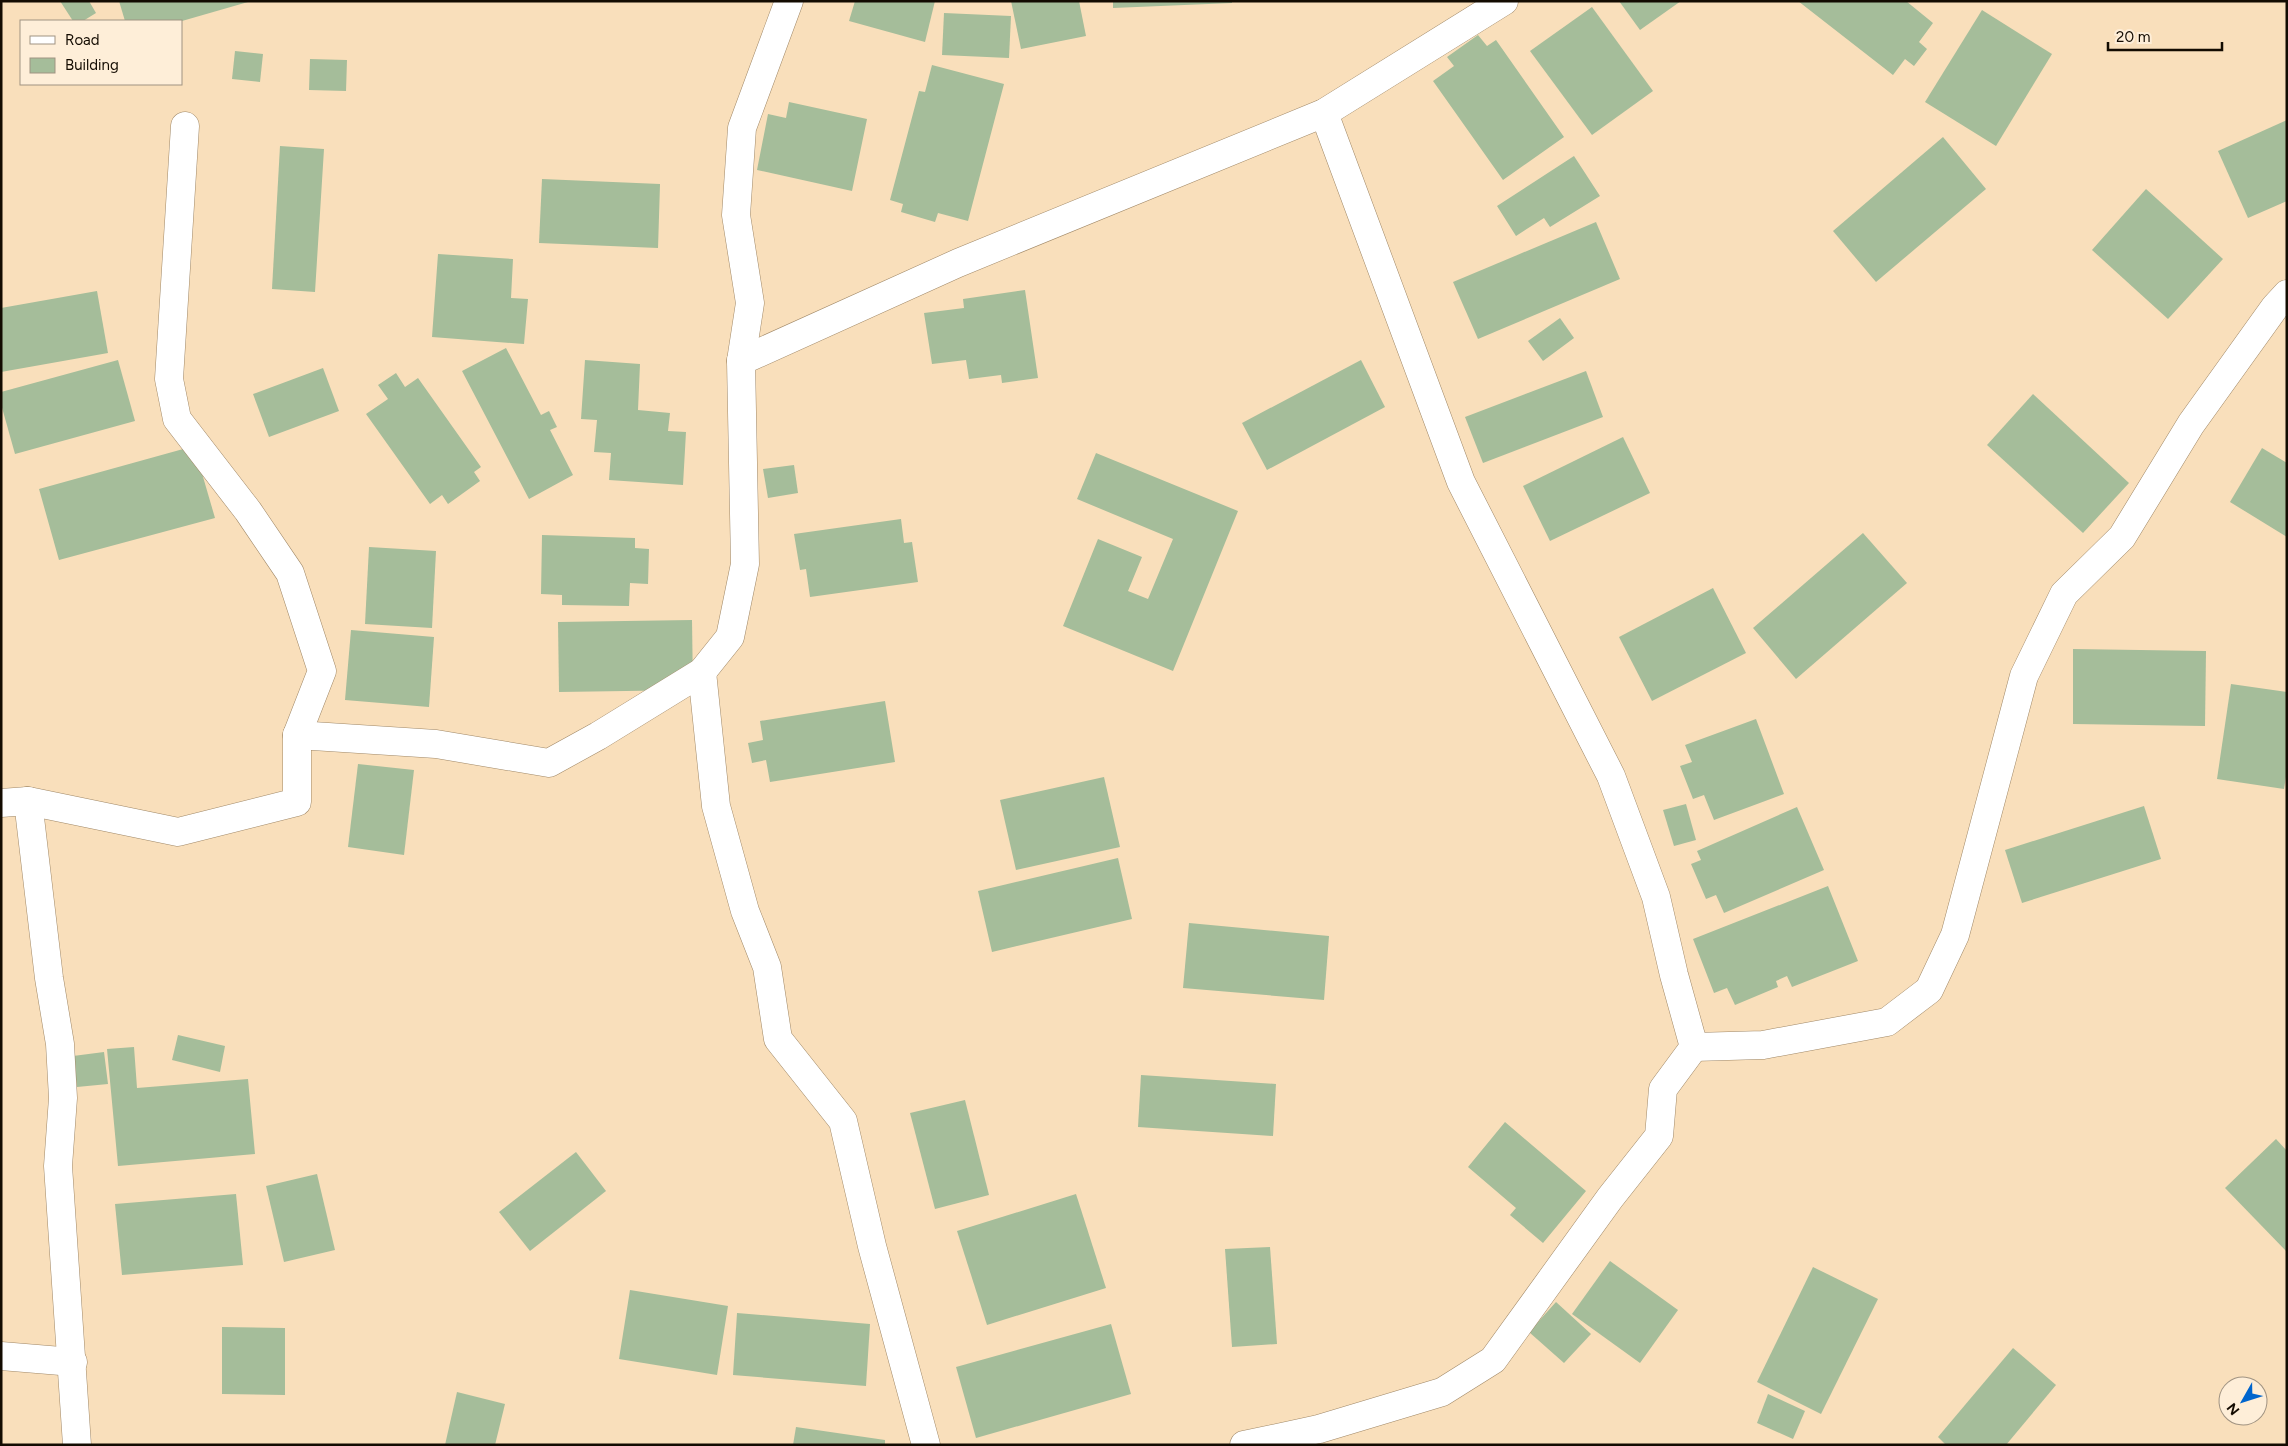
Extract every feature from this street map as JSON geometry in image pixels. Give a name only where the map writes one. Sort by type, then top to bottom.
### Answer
[{"type":"street","points":[[297,735],[436,744],[549,763],[598,736],[702,672],[730,637],[745,564],[741,361],[750,303],[736,215],[742,128],[789,1]]},
{"type":"street","points":[[741,361],[958,263],[1324,113],[1504,1]]},
{"type":"street","points":[[1324,113],[1461,482],[1611,776],[1656,897],[1674,975],[1694,1047]]},
{"type":"street","points":[[1,802],[28,801],[178,832],[297,802],[297,735],[322,671],[290,573],[248,511],[177,419],[169,379],[184,126]]},
{"type":"street","points":[[1694,1047],[1763,1046],[1887,1022],[1929,990],[1955,935],[2024,676],[2064,594],[2122,538],[2191,424],[2275,307],[2287,294]]},
{"type":"street","points":[[702,672],[716,806],[745,911],[768,967],[778,1039],[844,1121],[872,1246],[926,1445]]},
{"type":"street","points":[[28,801],[49,978],[60,1044],[63,1098],[58,1166],[73,1362],[77,1445]]},
{"type":"street","points":[[1244,1445],[1319,1428],[1442,1392],[1493,1360],[1610,1198],[1659,1136],[1663,1090],[1694,1047]]},
{"type":"street","points":[[1,1356],[73,1362]]},
{"type":"building","points":[[60,1],[89,1],[96,13],[85,20],[72,20]]},
{"type":"building","points":[[119,1],[248,1],[182,21],[125,20]]},
{"type":"building","points":[[855,1],[935,1],[925,42],[849,21]]},
{"type":"building","points":[[1011,1],[1079,1],[1086,36],[1021,49]]},
{"type":"building","points":[[1113,1],[1232,1],[1232,3],[1113,8]]},
{"type":"building","points":[[1619,1],[1681,1],[1640,30]]},
{"type":"building","points":[[1798,1],[1906,1],[1933,23],[1919,42],[1927,49],[1914,66],[1905,59],[1893,75]]},
{"type":"building","points":[[1592,7],[1653,91],[1592,135],[1530,51]]},
{"type":"building","points":[[1982,10],[2052,54],[1996,146],[1925,102]]},
{"type":"building","points":[[944,13],[1011,16],[1009,58],[942,55]]},
{"type":"building","points":[[1478,35],[1487,46],[1496,40],[1564,137],[1503,180],[1433,81],[1454,66],[1447,57]]},
{"type":"building","points":[[235,51],[263,54],[260,82],[232,79]]},
{"type":"building","points":[[310,59],[347,60],[346,91],[309,90]]},
{"type":"building","points":[[932,65],[1004,84],[968,221],[938,213],[935,222],[901,212],[903,204],[890,200],[919,91],[925,92]]},
{"type":"building","points":[[789,102],[867,119],[852,191],[757,170],[768,114],[786,118]]},
{"type":"building","points":[[2287,120],[2287,201],[2248,218],[2218,151]]},
{"type":"building","points":[[1943,137],[1986,189],[1876,282],[1833,231]]},
{"type":"building","points":[[280,146],[324,149],[315,292],[272,289]]},
{"type":"building","points":[[1574,156],[1600,196],[1550,227],[1544,218],[1516,236],[1497,206]]},
{"type":"building","points":[[542,179],[660,184],[658,248],[539,243]]},
{"type":"building","points":[[2146,189],[2223,259],[2168,319],[2092,250]]},
{"type":"building","points":[[1596,222],[1620,279],[1478,339],[1453,282]]},
{"type":"building","points":[[438,254],[513,259],[511,298],[528,299],[524,344],[432,337]]},
{"type":"building","points":[[1025,290],[1038,378],[1002,383],[1001,375],[969,379],[966,360],[932,364],[924,313],[964,308],[963,299]]},
{"type":"building","points":[[97,291],[108,353],[1,372],[1,308]]},
{"type":"building","points":[[1560,318],[1574,338],[1543,361],[1528,341]]},
{"type":"building","points":[[506,348],[541,415],[549,411],[557,427],[550,430],[573,475],[529,499],[462,371]]},
{"type":"building","points":[[118,360],[135,421],[15,454],[1,404],[1,392]]},
{"type":"building","points":[[585,360],[640,364],[638,410],[670,413],[668,431],[686,432],[683,485],[609,480],[611,453],[594,452],[597,420],[581,419]]},
{"type":"building","points":[[1361,360],[1385,407],[1267,470],[1242,423]]},
{"type":"building","points":[[323,368],[339,411],[269,437],[253,394]]},
{"type":"building","points":[[1586,371],[1603,417],[1483,463],[1465,417]]},
{"type":"building","points":[[396,373],[405,387],[418,378],[481,467],[474,472],[480,481],[448,504],[442,495],[430,504],[366,414],[388,399],[378,385]]},
{"type":"building","points":[[2033,394],[2129,483],[2083,533],[1987,445]]},
{"type":"building","points":[[1623,437],[1650,493],[1550,541],[1523,486]]},
{"type":"building","points":[[194,446],[215,518],[59,560],[39,489]]},
{"type":"building","points":[[2262,448],[2287,463],[2287,537],[2230,502]]},
{"type":"building","points":[[1096,453],[1238,511],[1173,671],[1063,626],[1098,539],[1142,557],[1128,591],[1148,599],[1173,539],[1077,499]]},
{"type":"building","points":[[794,465],[798,493],[768,498],[763,469]]},
{"type":"building","points":[[901,519],[904,543],[912,542],[918,582],[810,597],[806,569],[800,570],[794,534]]},
{"type":"building","points":[[1863,533],[1907,583],[1796,679],[1753,628]]},
{"type":"building","points":[[542,535],[635,538],[635,548],[649,549],[648,584],[630,583],[629,606],[562,605],[562,595],[541,594]]},
{"type":"building","points":[[369,547],[436,551],[432,628],[365,624]]},
{"type":"building","points":[[1713,588],[1746,653],[1652,701],[1619,637]]},
{"type":"building","points":[[692,620],[693,690],[559,692],[558,622]]},
{"type":"building","points":[[351,630],[434,637],[429,707],[345,700]]},
{"type":"building","points":[[2073,649],[2206,651],[2205,726],[2073,724]]},
{"type":"building","points":[[2231,684],[2287,692],[2287,771],[2284,789],[2217,779]]},
{"type":"building","points":[[885,701],[895,762],[770,782],[766,760],[752,763],[748,743],[763,740],[760,721]]},
{"type":"building","points":[[1756,719],[1784,794],[1714,820],[1704,795],[1693,799],[1680,766],[1692,762],[1685,745]]},
{"type":"building","points":[[358,764],[414,770],[404,855],[348,847]]},
{"type":"building","points":[[1104,777],[1120,847],[1016,870],[1000,800]]},
{"type":"building","points":[[1686,804],[1696,840],[1674,846],[1663,810]]},
{"type":"building","points":[[2144,806],[2161,859],[2022,903],[2005,850]]},
{"type":"building","points":[[1797,807],[1824,870],[1724,913],[1716,895],[1706,899],[1691,864],[1701,860],[1697,851]]},
{"type":"building","points":[[1118,858],[1132,919],[992,952],[978,891]]},
{"type":"building","points":[[1828,886],[1858,961],[1792,987],[1787,976],[1776,981],[1778,987],[1735,1005],[1727,988],[1714,993],[1693,939]]},
{"type":"building","points":[[1189,923],[1329,936],[1324,1000],[1183,988]]},
{"type":"building","points":[[178,1035],[225,1046],[220,1072],[172,1060]]},
{"type":"building","points":[[134,1047],[137,1088],[248,1079],[255,1154],[118,1166],[107,1049]]},
{"type":"building","points":[[104,1052],[108,1084],[77,1087],[73,1056]]},
{"type":"building","points":[[1141,1075],[1276,1084],[1273,1136],[1138,1127]]},
{"type":"building","points":[[965,1100],[989,1195],[935,1209],[910,1113]]},
{"type":"building","points":[[1505,1122],[1586,1191],[1543,1243],[1510,1215],[1516,1208],[1468,1167]]},
{"type":"building","points":[[2276,1139],[2287,1151],[2287,1252],[2225,1188]]},
{"type":"building","points":[[576,1152],[606,1191],[530,1251],[499,1212]]},
{"type":"building","points":[[317,1174],[335,1250],[284,1262],[266,1186]]},
{"type":"building","points":[[236,1194],[243,1265],[122,1275],[115,1204]]},
{"type":"building","points":[[1076,1194],[1106,1288],[987,1325],[957,1231]]},
{"type":"building","points":[[1270,1247],[1277,1344],[1232,1347],[1225,1249]]},
{"type":"building","points":[[1610,1261],[1678,1310],[1640,1363],[1572,1314]]},
{"type":"building","points":[[1813,1267],[1878,1299],[1821,1414],[1757,1382]]},
{"type":"building","points":[[630,1290],[728,1306],[717,1375],[619,1359]]},
{"type":"building","points":[[1556,1302],[1591,1334],[1564,1363],[1529,1332]]},
{"type":"building","points":[[737,1313],[870,1324],[866,1386],[733,1375]]},
{"type":"building","points":[[1111,1324],[1131,1394],[976,1438],[956,1367]]},
{"type":"building","points":[[222,1327],[285,1328],[285,1395],[222,1394]]},
{"type":"building","points":[[2013,1348],[2056,1385],[2006,1445],[1946,1445],[1938,1437]]},
{"type":"building","points":[[457,1392],[505,1404],[495,1445],[445,1445]]},
{"type":"building","points":[[1768,1394],[1805,1411],[1793,1439],[1757,1423]]},
{"type":"building","points":[[796,1427],[885,1440],[885,1445],[793,1445]]}]
